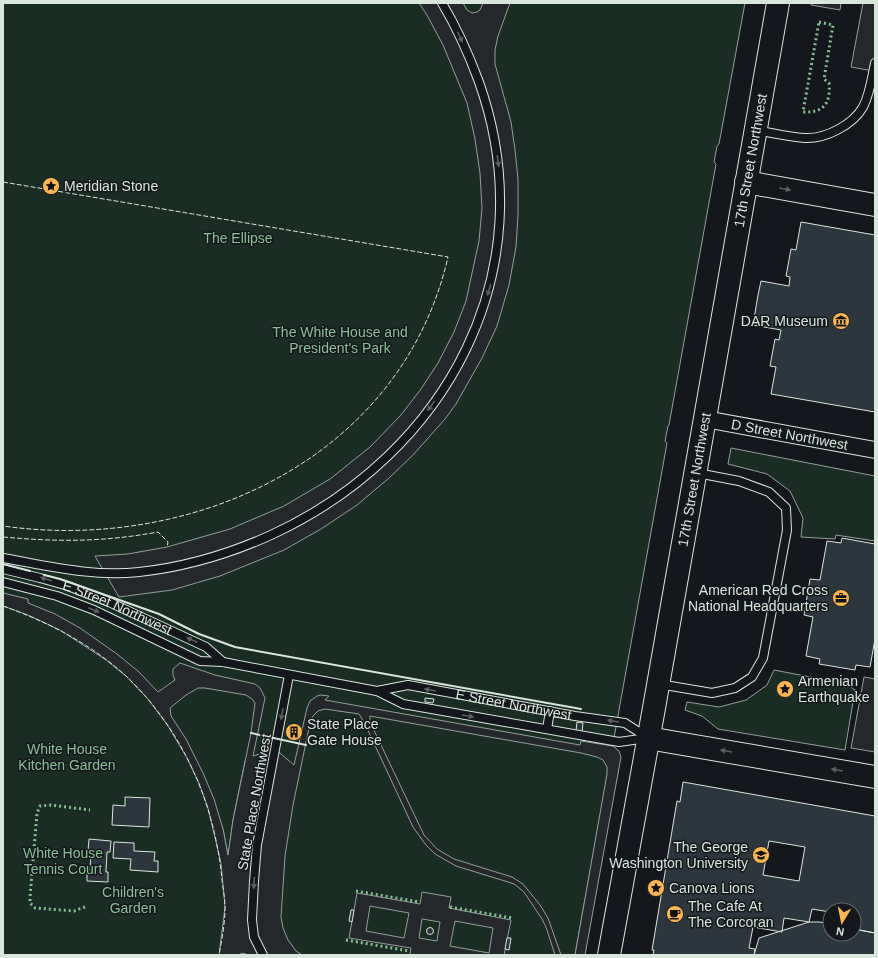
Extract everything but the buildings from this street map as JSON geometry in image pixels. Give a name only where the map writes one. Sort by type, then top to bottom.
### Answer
[{"type":"main road","name":"17th Street Northwest","points":[[609,955],[778,3]]},
{"type":"main road","points":[[746,182],[875,205]]},
{"type":"main road","name":"E Street Northwest","points":[[648,738],[875,777]]},
{"type":"street","name":"D Street Northwest","points":[[705,420],[875,450]]},
{"type":"lane","points":[[3,558],[54,568],[106,574],[166,568],[229,552],[285,528],[335,499],[377,466],[400,444],[420,421],[444,388],[471,339],[490,287],[496,257],[499,227],[499,167],[488,111],[466,50],[442,3]]},
{"type":"lane","points":[[756,130],[806,138],[826,136],[847,124],[862,108],[869,93],[875,63]]},
{"type":"lane","points":[[658,683],[712,693],[735,688],[752,677],[763,658],[788,530],[786,508],[769,492],[739,481],[695,473]]},
{"type":"lane","name":"E Street Northwest","points":[[3,568],[68,586],[109,602],[206,647],[223,662]]},
{"type":"lane","name":"E Street Northwest","points":[[3,582],[57,596],[94,610],[200,661],[223,662],[376,691],[403,704],[619,742],[648,738]]},
{"type":"lane","name":"State Place Northwest","points":[[263,955],[254,937],[252,920],[257,845],[289,675]]},
{"type":"lane","name":"E Street Northwest","points":[[376,691],[408,686],[625,723],[648,738]]},
{"type":"lane","points":[[547,729],[550,711]]},
{"type":"green space","name":"The White House and President's Park","points":[[3,3],[745,3],[719,144],[717,146],[714,162],[716,164],[665,441],[667,443],[575,955],[297,955],[285,942],[245,761],[233,820],[228,856],[223,829],[217,812],[227,868],[224,955],[3,955]]},
{"type":"green space","points":[[731,448],[875,476],[875,541],[836,535],[835,539],[801,537],[803,518],[790,491],[767,474],[728,464]]},
{"type":"green space","points":[[774,670],[847,684],[855,690],[845,750],[718,729],[702,716],[685,710],[687,702],[719,707],[746,700],[767,685]]},
{"type":"shaded area","points":[[419,3],[463,3],[467,10],[472,13],[480,10],[483,3],[510,3],[498,36],[495,50],[495,64],[511,122],[515,150],[518,179],[516,247],[509,285],[497,326],[482,358],[456,404],[445,419],[413,455],[357,505],[321,529],[284,550],[220,576],[172,590],[119,597],[95,556],[128,554],[167,547],[230,529],[284,506],[330,479],[370,447],[401,415],[421,389],[438,363],[454,332],[466,301],[479,241],[482,208],[480,173],[475,139],[467,103],[443,45]]},
{"type":"shaded area","points":[[812,3],[841,3],[840,10],[811,5]]},
{"type":"shaded area","points":[[863,3],[875,3],[875,63],[873,71],[851,67]]},
{"type":"shaded area","points":[[3,593],[28,599],[28,603],[55,614],[80,628],[117,654],[139,672],[158,692],[175,680],[173,669],[180,663],[215,675],[255,684],[260,688],[265,698],[253,756],[275,749],[294,765],[307,708],[310,701],[320,695],[329,696],[325,700],[580,745],[581,741],[613,746],[619,751],[621,757],[585,955],[575,955],[607,774],[607,767],[603,760],[581,753],[370,716],[370,722],[424,835],[437,849],[454,859],[512,877],[523,884],[540,905],[548,918],[561,955],[555,955],[546,927],[524,892],[514,884],[456,866],[435,854],[426,845],[413,827],[359,714],[325,709],[318,711],[313,716],[310,723],[293,805],[285,856],[281,917],[283,928],[288,940],[296,951],[302,955],[250,955],[241,953],[240,955],[219,955],[225,907],[221,863],[208,808],[199,783],[187,758],[168,726],[148,699],[126,676],[106,660],[60,630],[28,615],[3,606]],"holes":[[[198,688],[246,695],[255,703],[251,733],[233,820],[228,855],[223,829],[214,799],[186,739],[171,716],[170,708],[186,695]]]},
{"type":"shaded area","points":[[864,677],[875,679],[875,752],[851,748]]},
{"type":"shaded area","points":[[422,892],[451,897],[449,908],[511,920],[504,955],[410,955],[411,948],[349,938],[357,893],[420,904]],"holes":[[[370,906],[409,913],[404,938],[366,931]],[[422,919],[440,922],[437,941],[419,938]],[[455,921],[493,928],[489,953],[450,946]]]},
{"type":"hedge","points":[[819,22],[833,25],[824,79],[829,83],[829,97],[821,109],[803,112],[819,22]]},
{"type":"hedge","points":[[85,907],[74,911],[35,908],[30,903],[30,897],[37,813],[40,806],[51,805],[90,810]]},
{"type":"hedge","points":[[356,891],[419,902]]},
{"type":"hedge","points":[[450,907],[512,918]]},
{"type":"hedge","points":[[346,940],[409,951]]},
{"type":"fence","points":[[3,182],[448,257],[424,327],[386,387],[338,437],[280,477],[216,505],[147,523],[75,530],[3,526]]},
{"type":"fence","points":[[3,537],[43,540],[81,540],[118,538],[158,532],[168,542],[167,547]]},
{"type":"fence","points":[[3,606],[36,619],[68,635],[113,664],[146,697],[164,719],[192,769],[212,823],[218,851],[225,907],[224,925],[219,955]]},
{"type":"wall","points":[[3,564],[30,571]]},
{"type":"wall","points":[[44,575],[60,579],[159,614],[199,634],[235,647],[581,709]]},
{"type":"wall","points":[[251,733],[306,745]]},
{"type":"place","name":"Meridian Stone","points":[[51,186]]},
{"type":"place","name":"DAR Museum","points":[[841,321]]},
{"type":"place","name":"American Red Cross National Headquarters","points":[[841,598]]},
{"type":"place","name":"Armenian Earthquake","points":[[785,689]]},
{"type":"place","name":"State Place Gate House","points":[[294,732]]},
{"type":"place","name":"The George Washington University","points":[[761,855]]},
{"type":"place","name":"Canova Lions","points":[[656,888]]},
{"type":"place","name":"The Cafe At The Corcoran","points":[[675,914]]},
{"type":"park label","name":"The Ellipse","points":[[238,238]]},
{"type":"park label","name":"White House Kitchen Garden","points":[[67,758]]},
{"type":"park label","name":"White House Tennis Court","points":[[63,862]]},
{"type":"park label","name":"Children's Garden","points":[[133,900]]}]
